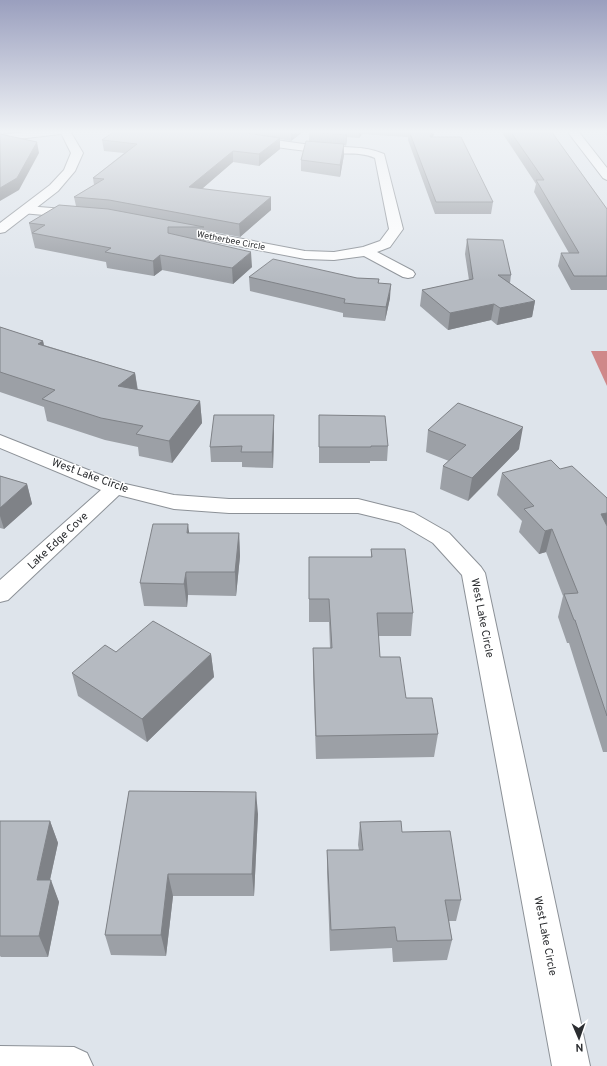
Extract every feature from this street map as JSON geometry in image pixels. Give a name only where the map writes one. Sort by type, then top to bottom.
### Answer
[{"type":"street","points":[[0,229],[54,188],[60,181]]},
{"type":"street","name":"Wetherbee Circle","points":[[164,228],[305,255],[334,256],[366,251],[385,244],[396,229],[385,181]]},
{"type":"street","points":[[26,210],[89,216]]},
{"type":"street","points":[[366,251],[408,274]]},
{"type":"street","name":"West Lake Circle","points":[[0,441],[115,488],[174,502],[229,506],[358,506],[406,518],[441,538],[473,573],[570,1066]]},
{"type":"street","name":"Lake Edge Cove","points":[[0,594],[115,488]]},
{"type":"street","points":[[0,1065],[74,1066]]},
{"type":"shaded area","points":[[591,351],[607,351],[607,386]]},
{"type":"building","points":[[0,181],[12,181],[0,188]]},
{"type":"building","points":[[101,181],[197,181],[189,187],[271,197],[239,224],[109,200],[74,197]]},
{"type":"building","points":[[428,181],[483,181],[493,202],[436,202]]},
{"type":"building","points":[[536,181],[587,181],[607,209],[607,276],[574,276],[561,253],[579,253]]},
{"type":"building","points":[[59,205],[108,209],[204,227],[168,227],[168,233],[251,252],[232,268],[160,255],[153,261],[105,252],[111,248],[32,233],[45,225],[29,223]]},
{"type":"building","points":[[467,239],[503,240],[511,275],[498,275],[535,301],[500,308],[494,304],[450,313],[422,290],[473,279]]},
{"type":"building","points":[[273,259],[357,278],[379,279],[378,283],[391,284],[386,307],[344,303],[345,299],[249,277]]},
{"type":"building","points":[[0,327],[43,341],[38,344],[135,373],[118,386],[200,401],[169,441],[136,434],[143,426],[101,418],[42,399],[55,390],[0,372]]},
{"type":"building","points":[[458,403],[523,427],[472,478],[443,466],[466,445],[428,430]]},
{"type":"building","points":[[214,415],[274,415],[272,452],[241,452],[242,446],[210,447]]},
{"type":"building","points":[[319,415],[385,416],[388,446],[319,447]]},
{"type":"building","points":[[551,460],[560,469],[572,466],[607,498],[607,513],[601,514],[607,526],[607,716],[575,620],[564,594],[578,593],[552,529],[545,531],[524,509],[534,506],[502,473]]},
{"type":"building","points":[[0,476],[27,484],[0,508]]},
{"type":"building","points":[[153,524],[188,524],[187,533],[239,533],[235,572],[186,572],[184,584],[140,583]]},
{"type":"building","points":[[371,549],[405,549],[413,613],[377,613],[380,657],[400,657],[406,698],[432,698],[438,734],[316,736],[313,648],[332,648],[329,599],[309,599],[309,557],[372,557]]},
{"type":"building","points":[[153,621],[211,654],[142,719],[72,673],[105,645],[116,652]]},
{"type":"building","points":[[129,791],[256,792],[252,874],[168,874],[161,935],[105,935]]},
{"type":"building","points":[[0,821],[50,821],[37,880],[51,880],[39,936],[0,936]]},
{"type":"building","points":[[401,821],[402,832],[450,831],[461,900],[445,900],[452,940],[397,941],[395,927],[331,930],[327,850],[363,850],[360,822]]}]
